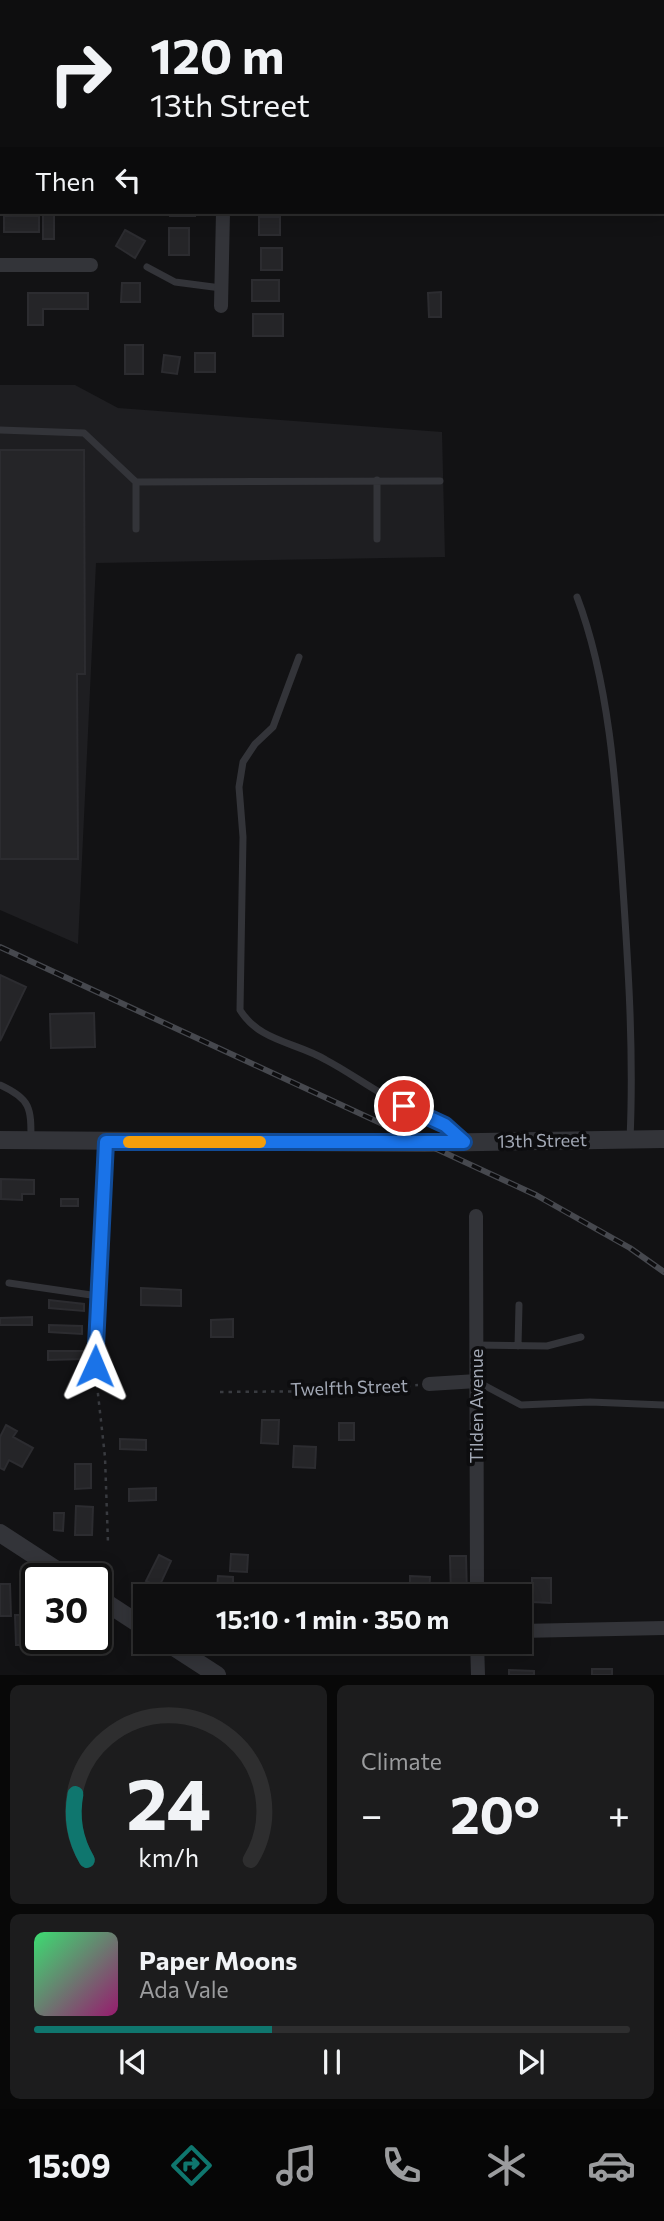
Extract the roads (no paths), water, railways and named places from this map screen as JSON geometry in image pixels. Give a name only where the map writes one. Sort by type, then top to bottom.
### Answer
[{"type":"street","points":[[221,306],[223,214]]},
{"type":"street","points":[[0,265],[91,265]]},
{"type":"street","name":"13th Street","points":[[0,1140],[464,1142],[664,1139]]},
{"type":"street","points":[[95,1366],[106,1142]]},
{"type":"street","name":"Tilden Avenue","points":[[476,1216],[477,1584]]},
{"type":"street","name":"Twelfth Street","points":[[429,1384],[477,1381]]},
{"type":"street","points":[[0,1533],[46,1563]]},
{"type":"street","points":[[112,1606],[133,1620]]},
{"type":"street","points":[[532,1632],[664,1628]]},
{"type":"street","points":[[185,1654],[217,1675]]},
{"type":"street","points":[[477,1654],[478,1675]]},
{"type":"lane","points":[[147,267],[175,282],[221,288]]},
{"type":"lane","points":[[0,430],[84,433],[136,482],[440,481]]},
{"type":"lane","points":[[377,480],[377,539]]},
{"type":"lane","points":[[136,482],[136,528]]},
{"type":"lane","points":[[576,597],[587,625],[597,671],[616,797],[628,956],[631,1139]]},
{"type":"lane","points":[[299,657],[273,727],[255,744],[243,762],[239,787],[243,837],[240,1010],[249,1024],[262,1034],[325,1059],[359,1081],[445,1125],[464,1142]]},
{"type":"lane","points":[[0,1085],[26,1101],[30,1110],[31,1140]]},
{"type":"lane","points":[[9,1283],[97,1296]]},
{"type":"lane","points":[[519,1305],[519,1346]]},
{"type":"lane","points":[[477,1345],[555,1345],[581,1337]]},
{"type":"lane","points":[[477,1381],[521,1405],[590,1402],[664,1405]]},
{"type":"railway","points":[[0,947],[536,1195],[630,1248],[664,1272]]}]
